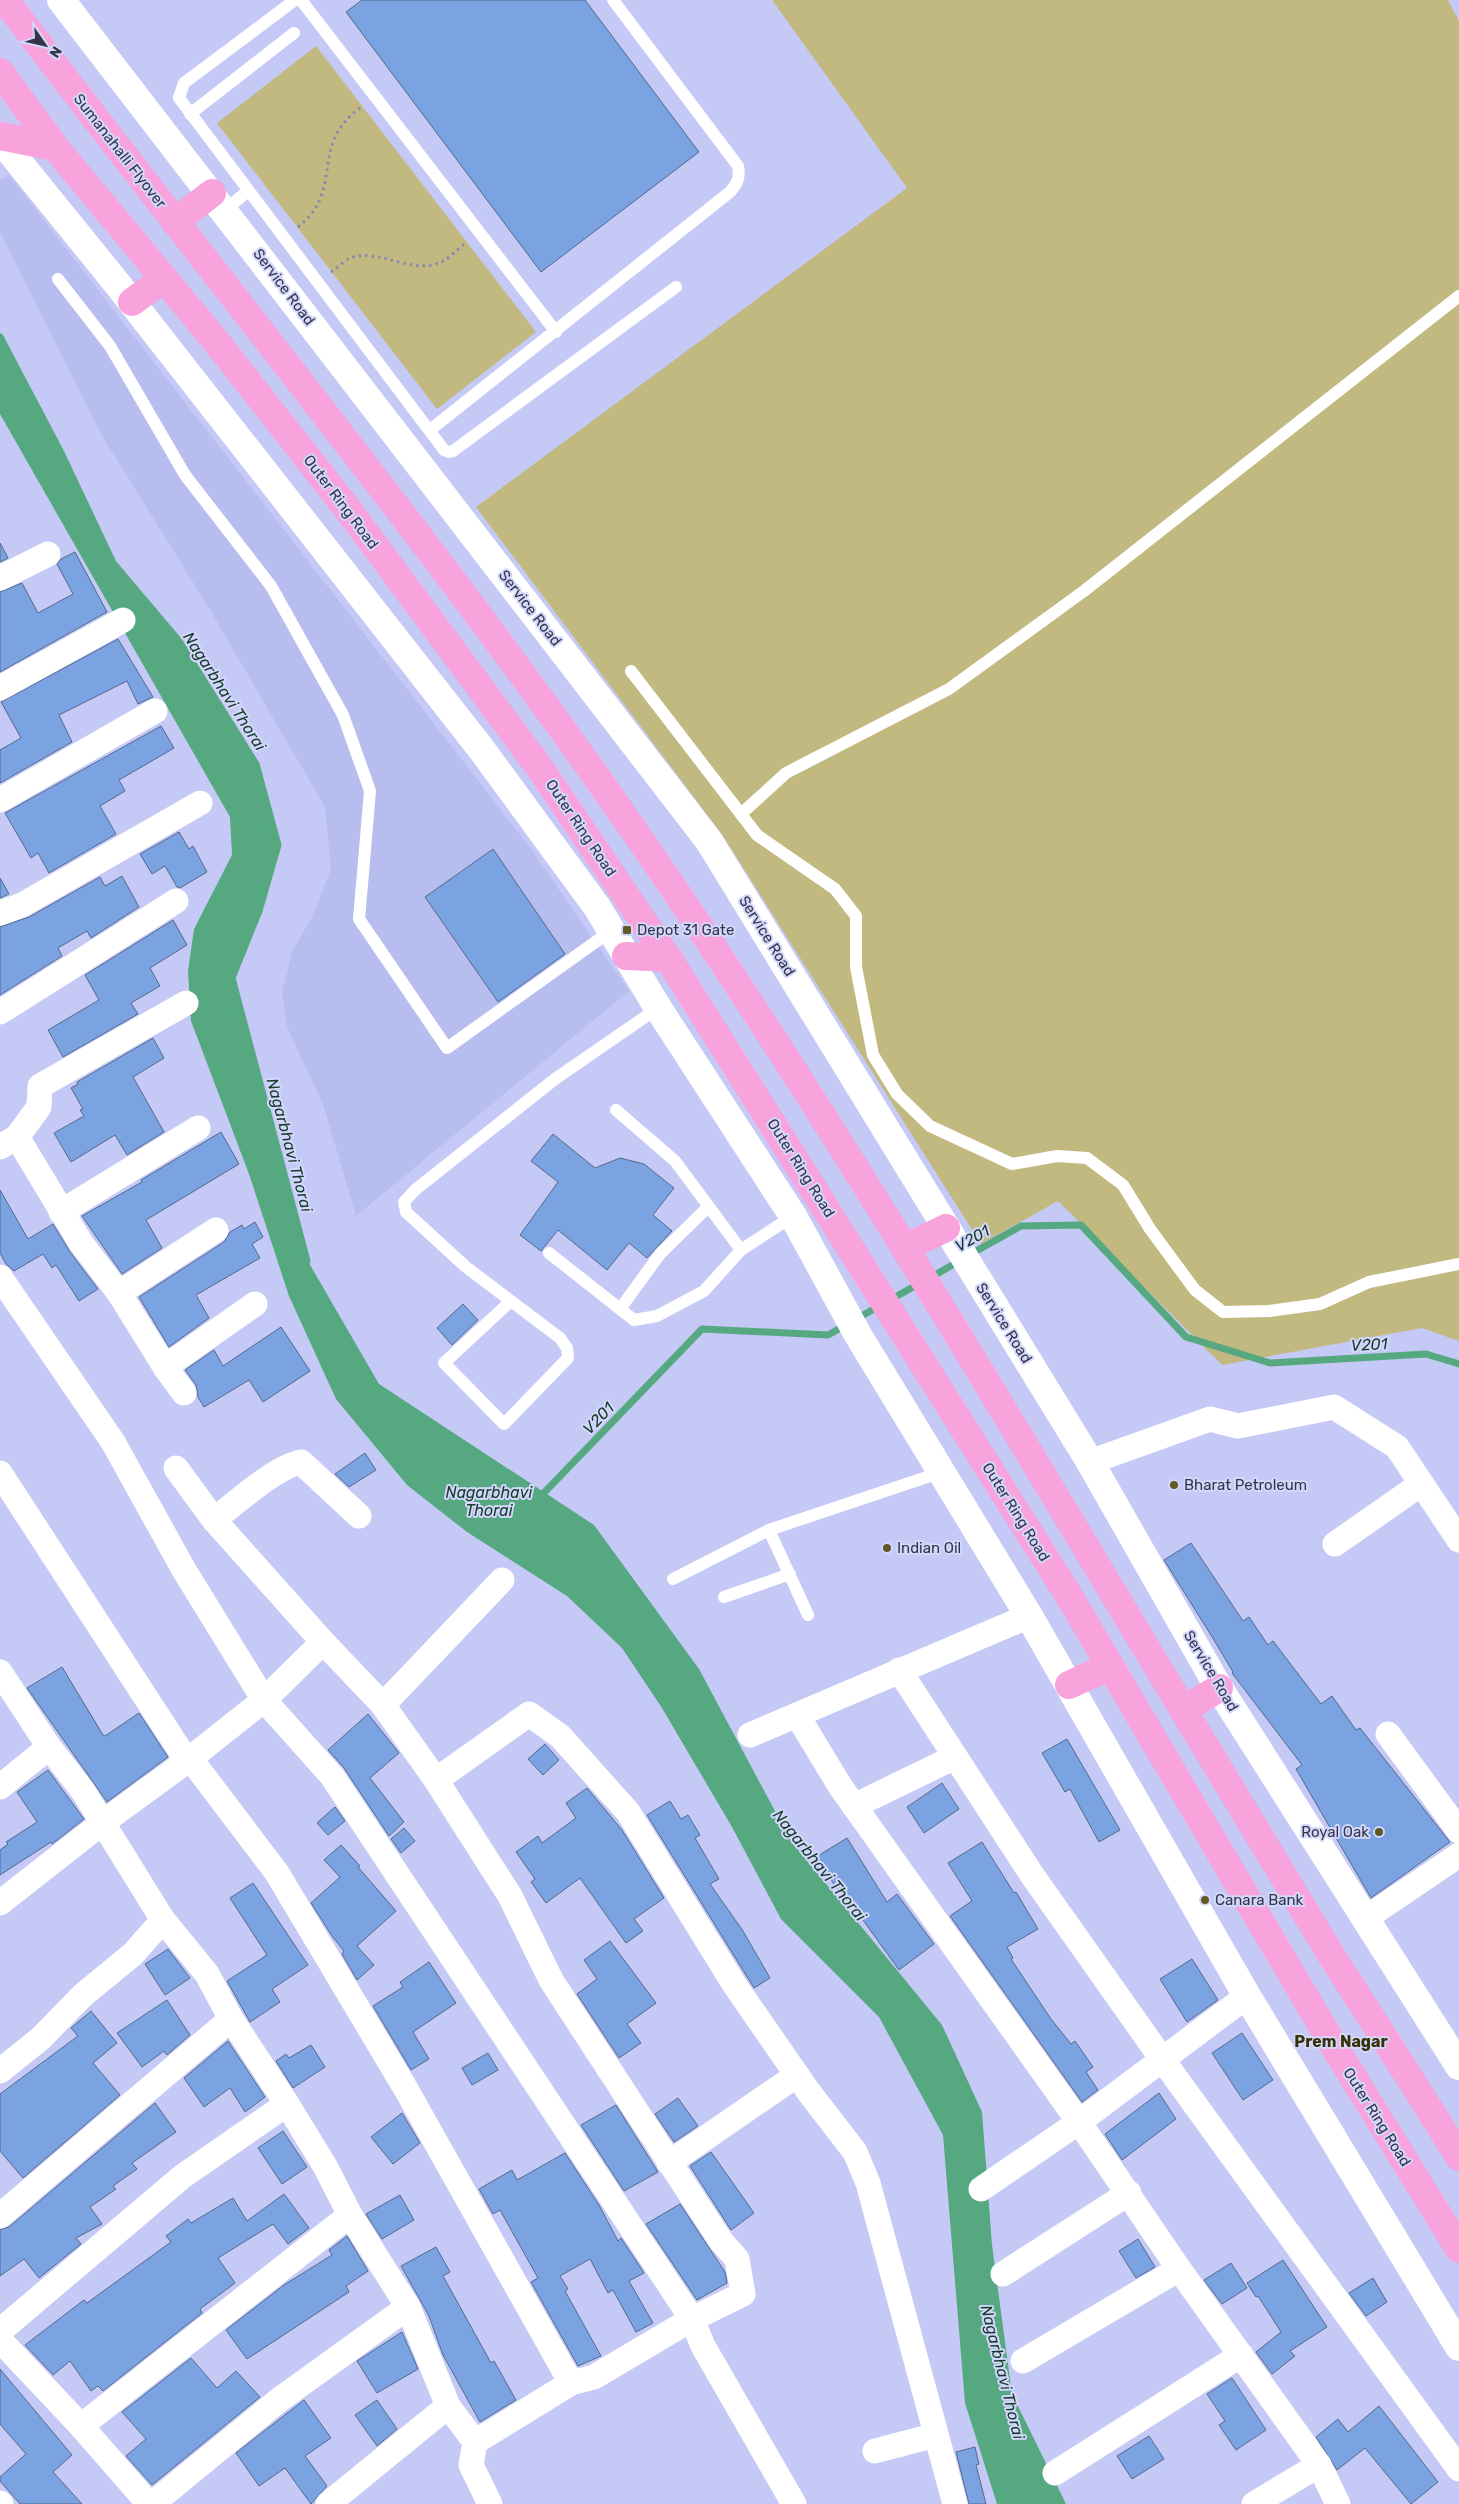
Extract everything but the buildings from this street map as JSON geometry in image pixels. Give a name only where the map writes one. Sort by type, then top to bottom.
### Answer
[{"type":"highway","name":"Sumanahalli Flyover","points":[[5,0],[175,222],[238,300],[395,503],[570,738],[682,900],[857,1169],[911,1258]]},
{"type":"highway","points":[[0,72],[55,147]]},
{"type":"highway","points":[[0,137],[55,147]]},
{"type":"highway","name":"Outer Ring Road","points":[[55,147],[219,345],[355,519],[538,766],[668,958],[877,1289],[1110,1666],[1327,2035],[1459,2249]]},
{"type":"highway","points":[[175,222],[218,201]]},
{"type":"highway","points":[[132,302],[163,278]]},
{"type":"highway","points":[[626,956],[668,958]]},
{"type":"highway","points":[[952,1236],[911,1258],[1332,1956],[1459,2157]]},
{"type":"highway","points":[[1069,1685],[1110,1666]]},
{"type":"highway","points":[[1184,1710],[1219,1688]]},
{"type":"street","name":"Service Road","points":[[61,0],[218,201],[709,840],[1090,1462],[1219,1688],[1459,2066]]},
{"type":"street","points":[[0,137],[132,302],[482,750],[598,907],[658,1008],[793,1216],[845,1308],[858,1335],[1029,1616],[1247,1996],[1459,2347]]},
{"type":"street","points":[[0,578],[48,554]]},
{"type":"street","points":[[0,688],[122,620]]},
{"type":"street","points":[[0,800],[155,710]]},
{"type":"street","points":[[0,913],[22,905],[200,803]]},
{"type":"street","points":[[0,1012],[176,901]]},
{"type":"street","points":[[184,1394],[119,1293],[8,1142],[40,1107],[40,1086],[186,1003]]},
{"type":"street","points":[[61,1212],[198,1128]]},
{"type":"street","points":[[119,1293],[216,1230]]},
{"type":"street","points":[[0,1278],[113,1442],[184,1570],[264,1700],[332,1776],[692,2319],[703,2346],[794,2504]]},
{"type":"street","points":[[165,1367],[255,1304]]},
{"type":"street","points":[[1090,1462],[1210,1419],[1238,1426],[1334,1407],[1397,1447],[1459,1540]]},
{"type":"street","points":[[214,1520],[253,1489],[292,1464],[301,1462],[359,1516]]},
{"type":"street","points":[[176,1468],[214,1520],[383,1706],[436,1780],[510,1896],[551,1980],[669,2163],[721,2241],[736,2260],[743,2294],[692,2319],[594,2377],[571,2383],[475,2442]]},
{"type":"street","points":[[0,1473],[187,1761],[196,1766],[277,1873],[408,2091],[571,2383]]},
{"type":"street","points":[[1335,1544],[1421,1484]]},
{"type":"street","points":[[383,1706],[502,1580]]},
{"type":"street","points":[[750,1735],[1029,1616]]},
{"type":"street","points":[[0,1903],[264,1700],[323,1642]]},
{"type":"street","points":[[899,1670],[1032,1875],[1162,2060],[1459,2469]]},
{"type":"street","points":[[3,1684],[83,1791],[163,1920],[207,1974],[230,2019],[287,2104],[325,2166],[350,2215],[408,2307],[448,2406],[475,2442],[471,2465],[490,2504]]},
{"type":"street","points":[[436,1780],[529,1714],[560,1736],[628,1812],[734,1984],[797,2075],[855,2152],[868,2183],[955,2504]]},
{"type":"street","points":[[796,1714],[854,1806],[1080,2122],[1179,2270],[1319,2465],[1338,2504]]},
{"type":"street","points":[[1388,1734],[1459,1831]]},
{"type":"street","points":[[0,1787],[49,1747]]},
{"type":"street","points":[[854,1806],[955,1757]]},
{"type":"street","points":[[1366,1918],[1459,1855]]},
{"type":"street","points":[[0,2071],[40,2038],[83,1995],[133,1954],[163,1920]]},
{"type":"street","points":[[981,2189],[1080,2122],[1247,1996]]},
{"type":"street","points":[[0,2216],[230,2019]]},
{"type":"street","points":[[669,2163],[797,2075]]},
{"type":"street","points":[[0,2331],[183,2176],[287,2104]]},
{"type":"street","points":[[1004,2274],[1128,2193]]},
{"type":"street","points":[[81,2426],[350,2215]]},
{"type":"street","points":[[1022,2361],[1179,2270]]},
{"type":"street","points":[[0,2340],[81,2426],[150,2504],[279,2400],[408,2307]]},
{"type":"street","points":[[1054,2473],[1240,2355]]},
{"type":"street","points":[[328,2504],[448,2406]]},
{"type":"street","points":[[875,2450],[936,2435]]},
{"type":"street","points":[[1254,2504],[1319,2465]]},
{"type":"lane","points":[[295,0],[184,83],[179,98],[444,450],[453,451],[676,287]]},
{"type":"lane","points":[[301,0],[556,332]]},
{"type":"lane","points":[[430,430],[556,332],[730,192],[737,184],[740,175],[738,166],[613,0]]},
{"type":"lane","points":[[190,114],[294,33]]},
{"type":"lane","points":[[218,201],[248,191]]},
{"type":"lane","points":[[58,279],[110,346],[185,475],[271,586],[343,715],[370,791],[359,919],[447,1048],[601,938],[609,928]]},
{"type":"lane","points":[[741,814],[786,774],[949,689],[1084,591],[1459,296]]},
{"type":"lane","points":[[631,671],[757,835],[835,889],[856,916],[856,967],[873,1054],[897,1094],[930,1126],[1012,1164],[1057,1156],[1087,1158],[1123,1185],[1150,1229],[1195,1290],[1223,1312],[1269,1311],[1320,1304],[1368,1282],[1459,1264]]},
{"type":"lane","points":[[510,1301],[444,1362],[504,1424],[568,1358],[567,1348],[560,1338],[466,1267],[406,1212],[404,1202],[415,1190],[556,1079],[658,1008]]},
{"type":"lane","points":[[616,1110],[675,1161],[741,1250]]},
{"type":"lane","points":[[620,1309],[660,1254],[708,1207]]},
{"type":"lane","points":[[549,1253],[634,1320],[657,1316],[704,1291],[741,1250],[793,1216]]},
{"type":"lane","points":[[673,1579],[769,1530],[942,1472]]},
{"type":"lane","points":[[769,1530],[808,1615]]},
{"type":"lane","points":[[724,1597],[790,1574]]},
{"type":"path","points":[[284,238],[306,222],[320,200],[325,188],[330,146],[338,128],[352,114],[376,98]]},
{"type":"path","points":[[317,282],[350,258],[371,256],[410,265],[443,262],[479,232]]},
{"type":"shaded area","points":[[772,0],[1448,0],[1459,21],[1459,1341],[1422,1328],[1222,1365],[1058,1201],[981,1244],[723,836],[476,507],[907,188]]},
{"type":"shaded area","points":[[316,46],[536,332],[437,409],[217,123]]},
{"type":"shaded area","points":[[9,175],[531,849],[629,991],[356,1216],[323,1104],[287,1027],[282,993],[292,952],[312,917],[331,869],[325,807],[209,608],[104,439],[0,232],[0,180]]},
{"type":"water","name":"Nagarbhavi Thorai","points":[[0,337],[61,453],[113,563],[179,641],[256,764],[278,845],[258,914],[232,978],[306,1258],[379,1384],[594,1525],[699,1669],[791,1841],[942,2025],[982,2112],[992,2245],[1012,2394],[1066,2504],[997,2504],[965,2403],[943,2135],[879,2017],[781,1919],[732,1827],[662,1708],[622,1648],[567,1596],[467,1532],[407,1485],[336,1399],[289,1296],[249,1174],[191,1021],[188,971],[194,929],[232,855],[230,817],[0,414]]},
{"type":"waterway","name":"Nagarbhavi Thorai","points":[[0,337],[61,453],[113,563],[179,641],[256,764],[278,845],[259,911],[232,978],[307,1261]]},
{"type":"waterway","name":"V201","points":[[969,1255],[1021,1226],[1081,1225],[1186,1337],[1270,1363],[1426,1354],[1459,1364]]},
{"type":"waterway","name":"V201","points":[[930,1278],[959,1261]]},
{"type":"waterway","name":"V201","points":[[890,1300],[920,1283]]},
{"type":"waterway","name":"V201","points":[[856,1319],[881,1305]]},
{"type":"waterway","name":"V201","points":[[539,1498],[702,1329],[828,1335],[846,1325]]},
{"type":"place","name":"Depot 31 Gate","points":[[627,930]]},
{"type":"place","name":"Bharat Petroleum","points":[[1174,1485]]},
{"type":"place","name":"Indian Oil","points":[[887,1548]]},
{"type":"place","name":"Royal Oak","points":[[1379,1832]]},
{"type":"place","name":"Canara Bank","points":[[1205,1900]]},
{"type":"district","name":"Prem Nagar","points":[[1341,2041]]}]
